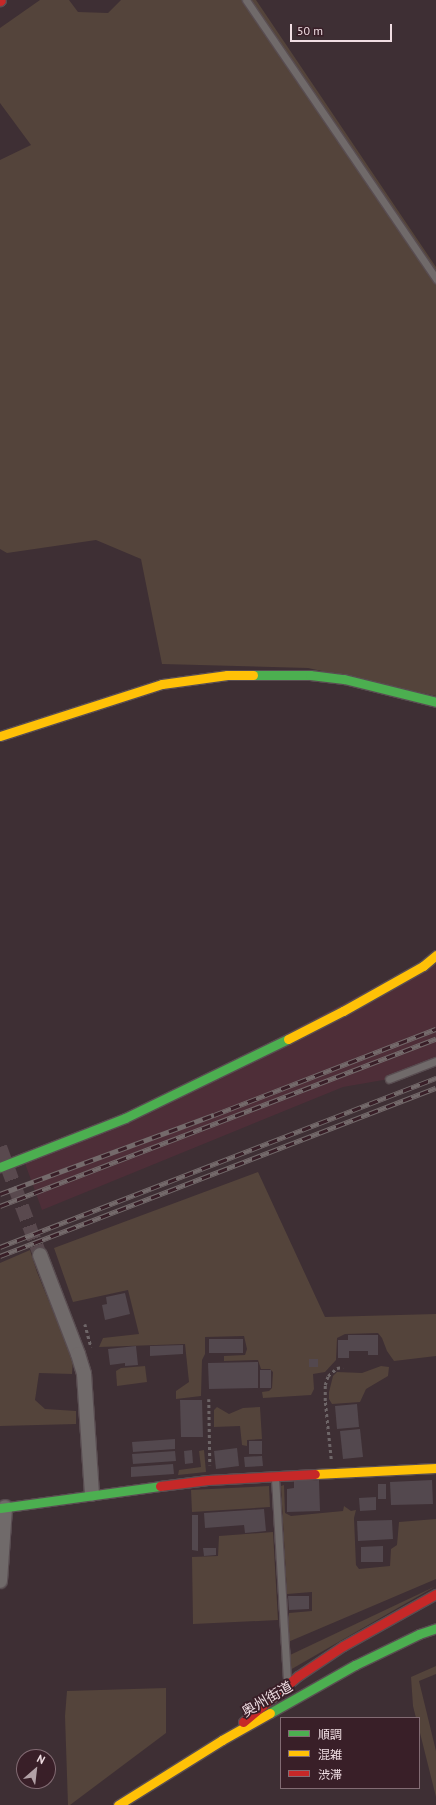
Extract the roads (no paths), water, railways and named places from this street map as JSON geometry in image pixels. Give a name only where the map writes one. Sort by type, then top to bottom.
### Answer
[{"type":"main road","points":[[0,736],[162,684],[227,675],[310,675],[344,679],[436,702]]},
{"type":"main road","points":[[0,1167],[125,1118],[186,1090],[343,1011],[423,966],[436,955]]},
{"type":"main road","points":[[2,1508],[92,1494],[211,1480],[436,1468]]},
{"type":"main road","points":[[222,1740],[287,1685],[343,1646],[436,1594]]},
{"type":"main road","name":"奥州街道","points":[[118,1805],[222,1740],[355,1665],[419,1634],[436,1628]]},
{"type":"street","points":[[40,1255],[78,1354],[84,1374],[92,1494]]},
{"type":"street","points":[[0,1581],[2,1508]]},
{"type":"lane","points":[[246,0],[436,279]]},
{"type":"lane","points":[[389,1079],[436,1060]]},
{"type":"lane","points":[[275,1476],[287,1685]]},
{"type":"tunnel","points":[[0,1147],[40,1255]]},
{"type":"railway","points":[[0,1194],[214,1115],[436,1029]]},
{"type":"railway","points":[[0,1206],[436,1039]]},
{"type":"railway","points":[[0,1247],[436,1078]]},
{"type":"railway","points":[[0,1256],[436,1088]]}]
